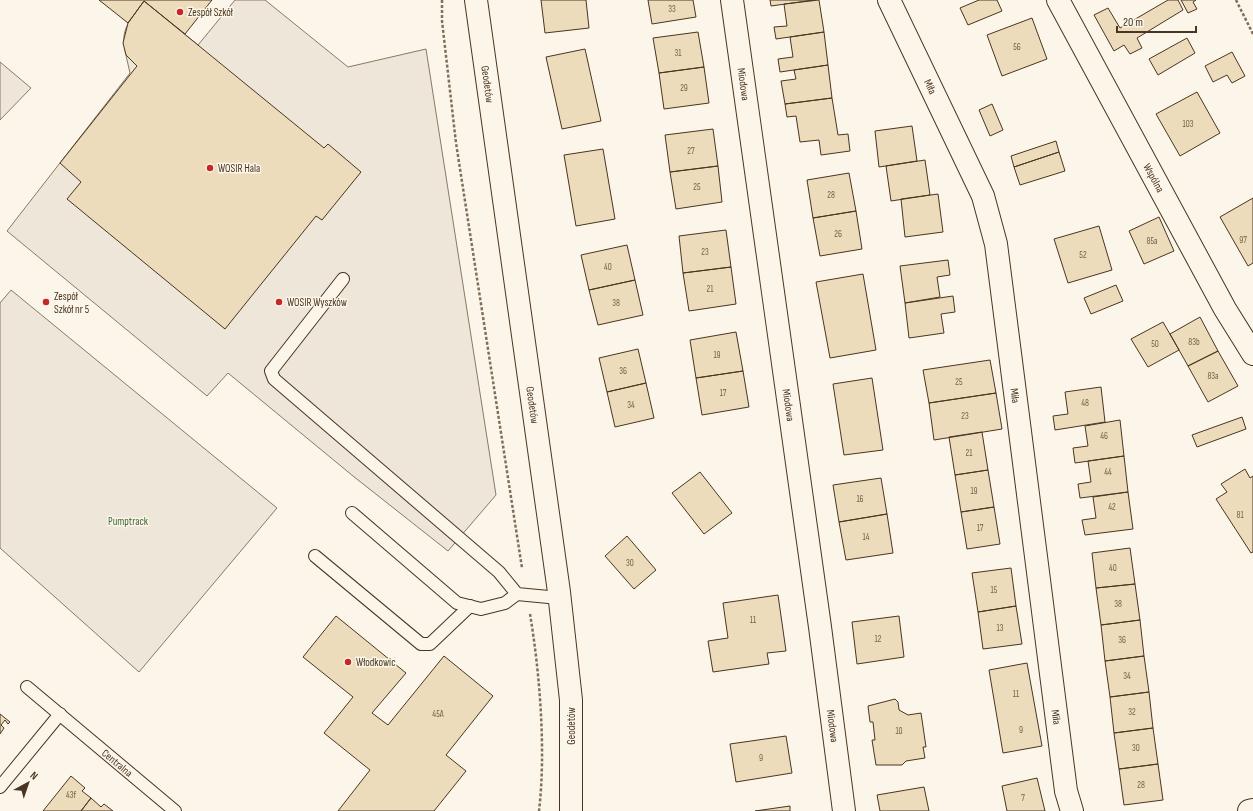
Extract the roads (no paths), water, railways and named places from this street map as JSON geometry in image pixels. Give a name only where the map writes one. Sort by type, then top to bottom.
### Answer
[{"type":"street","name":"Geodetów","points":[[476,0],[559,598],[571,700],[571,811]]},
{"type":"street","name":"Miodowa","points":[[732,0],[820,627],[844,811]]},
{"type":"street","name":"Miła","points":[[889,0],[983,196],[996,244],[1066,791],[1072,811]]},
{"type":"street","name":"Wspólna","points":[[1058,0],[1221,302],[1253,354]]},
{"type":"street","points":[[1249,811],[1253,810]]},
{"type":"lane","points":[[343,279],[271,371],[274,379],[499,572],[517,594]]},
{"type":"lane","points":[[352,513],[457,603],[481,609],[505,603],[517,594],[559,598]]},
{"type":"lane","points":[[315,556],[421,644],[430,644],[470,606]]},
{"type":"lane","name":"Centralna","points":[[27,687],[175,811]]},
{"type":"lane","points":[[0,786],[60,714]]},
{"type":"place","name":"Zespół Szkół","points":[[180,12]]},
{"type":"place","name":"WOSIR Hala","points":[[210,168]]},
{"type":"place","name":"Zespół Szkół nr 5","points":[[46,302]]},
{"type":"place","name":"WOSIR Wyszków","points":[[279,302]]},
{"type":"place","name":"Włodkowic","points":[[348,662]]},
{"type":"park label","name":"Pumptrack","points":[[128,521]]}]
